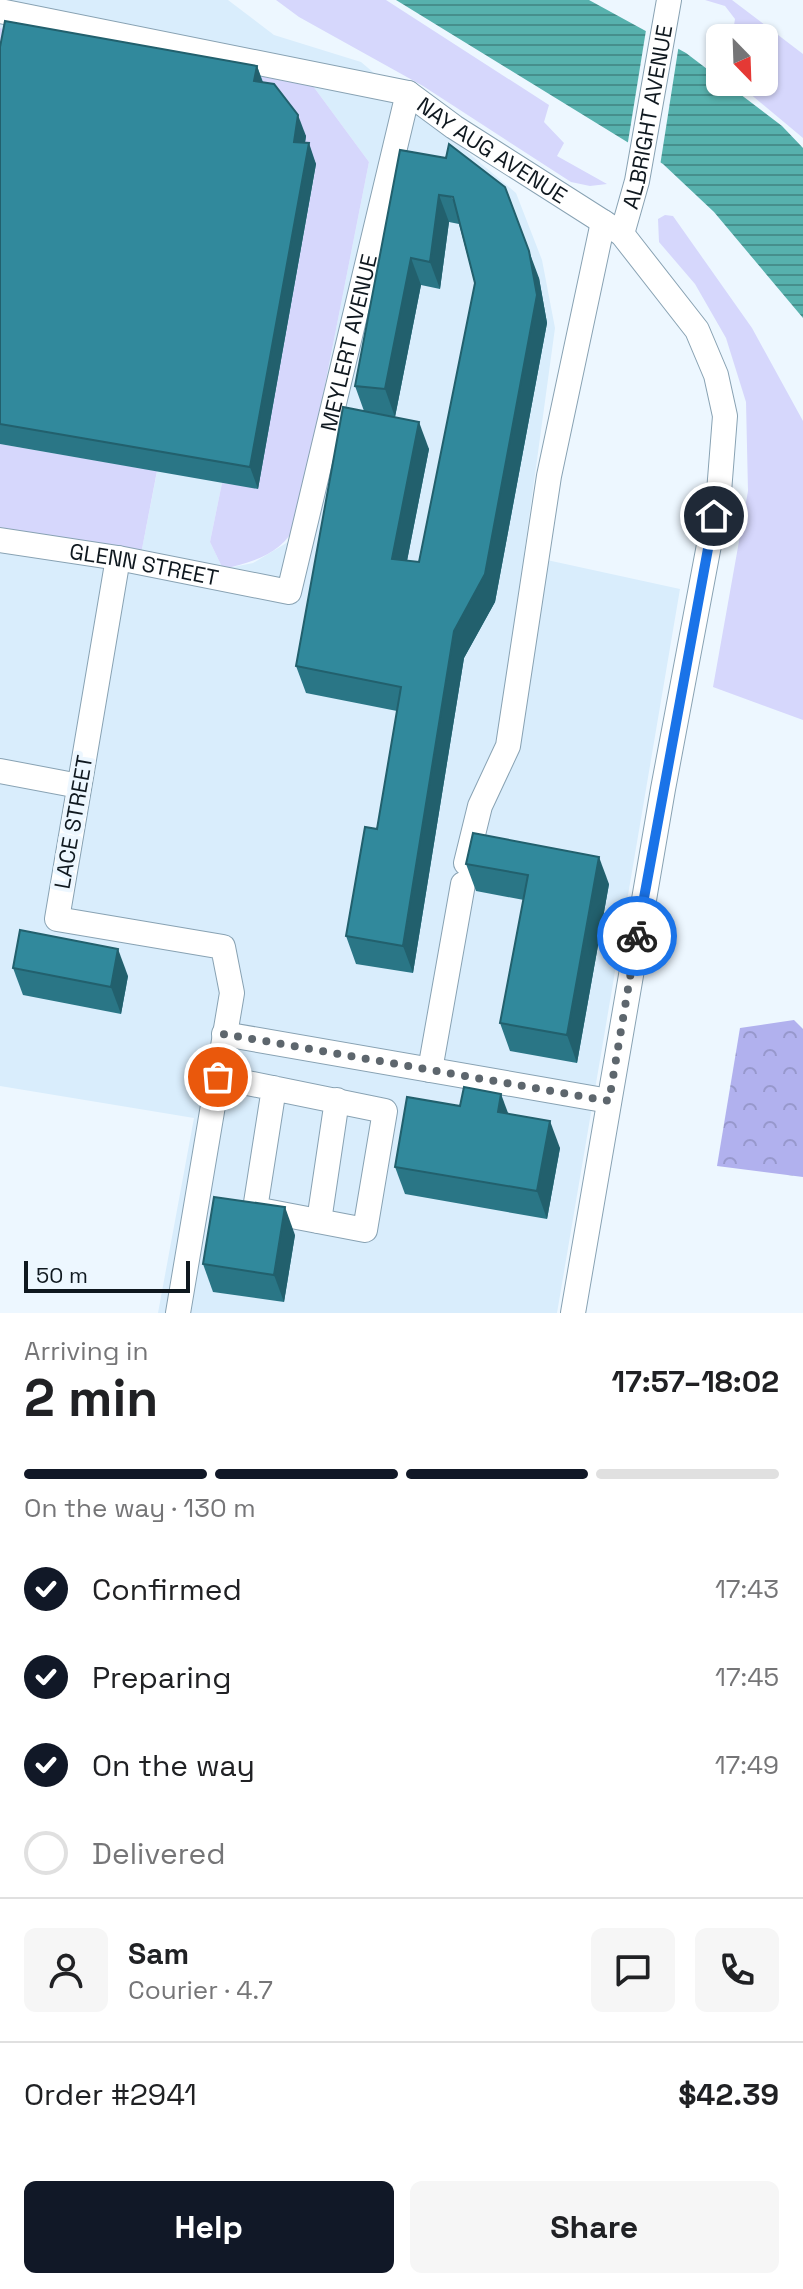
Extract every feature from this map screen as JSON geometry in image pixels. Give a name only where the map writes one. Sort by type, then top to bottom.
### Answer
[{"type":"street","name":"ALBRIGHT AVENUE","points":[[430,1070],[464,873],[480,806],[508,746],[549,476],[612,228],[637,181],[669,0]]},
{"type":"street","name":"NAY AUG AVENUE","points":[[0,11],[408,93],[454,127],[612,228],[697,330],[716,375],[725,416],[719,492],[609,1101]]},
{"type":"street","name":"MEYLERT AVENUE","points":[[289,592],[408,93]]},
{"type":"street","name":"GLENN STREET","points":[[0,540],[118,558],[289,592]]},
{"type":"street","name":"LACE STREET","points":[[118,558],[57,919],[223,947],[232,993],[224,1034]]},
{"type":"street","points":[[0,771],[79,786]]},
{"type":"street","points":[[178,1313],[224,1034],[609,1101],[573,1313]]},
{"type":"street","points":[[218,1077],[337,1100],[385,1111],[365,1230],[255,1209],[274,1088]]},
{"type":"street","points":[[319,1221],[337,1100]]},
{"type":"shaded area","points":[[0,0],[228,0],[274,35],[361,62],[516,193],[542,260],[555,328],[524,555],[680,589],[557,1313],[158,1313],[194,1118],[0,1086],[0,527],[141,554],[157,472],[0,444],[0,77],[6,77],[12,43],[264,87],[262,102],[281,106],[306,136],[302,163],[316,164],[258,489],[222,483],[210,542],[223,569],[253,563],[288,542],[298,522],[369,162],[313,86],[0,28]]},
{"type":"shaded area","points":[[276,0],[386,0],[549,105],[544,122],[564,143],[557,156],[607,184],[590,186],[571,182],[423,86],[299,17]]},
{"type":"shaded area","points":[[396,0],[589,0],[686,53],[706,68],[706,96],[743,96],[782,126],[803,148],[803,318],[714,212],[663,164]]},
{"type":"shaded area","points":[[705,0],[732,0],[764,24],[734,24],[735,19],[725,6]]},
{"type":"shaded area","points":[[0,28],[313,86],[369,162],[298,522],[292,533],[267,554],[223,569],[210,542],[222,483],[258,488],[316,165],[0,77]]},
{"type":"shaded area","points":[[778,35],[803,54],[803,138],[753,96],[778,96]]},
{"type":"shaded area","points":[[665,215],[673,216],[752,328],[803,421],[803,720],[713,687],[748,491],[746,402],[726,338],[695,284],[659,242],[658,219]]},
{"type":"shaded area","points":[[0,444],[157,471],[141,554],[0,527]]},
{"type":"green space","points":[[794,1020],[803,1029],[803,1177],[717,1166],[740,1028]]},
{"type":"pier","points":[[647,24],[679,44],[660,166],[627,148]]},
{"type":"building","points":[[5,21],[257,66],[254,81],[274,84],[298,115],[294,142],[309,143],[250,467],[0,424],[0,47]]},
{"type":"building","points":[[449,144],[505,187],[529,251],[537,295],[485,574],[454,631],[403,946],[346,936],[365,827],[377,829],[401,687],[296,666],[343,407],[419,422],[392,559],[419,562],[475,283],[453,197],[439,195],[430,262],[411,258],[385,389],[355,386],[400,150],[446,158]]},
{"type":"building","points":[[473,833],[599,857],[567,1035],[500,1023],[528,875],[466,864]]},
{"type":"building","points":[[20,930],[118,949],[111,987],[13,968]]},
{"type":"building","points":[[464,1087],[501,1094],[498,1112],[550,1121],[537,1191],[395,1167],[407,1097],[460,1106]]},
{"type":"building","points":[[214,1197],[285,1207],[274,1275],[203,1264]]},
{"type":"way so far","points":[[218,1077],[224,1034],[609,1101],[637,936]]},
{"type":"route","points":[[637,936],[714,516]]}]
